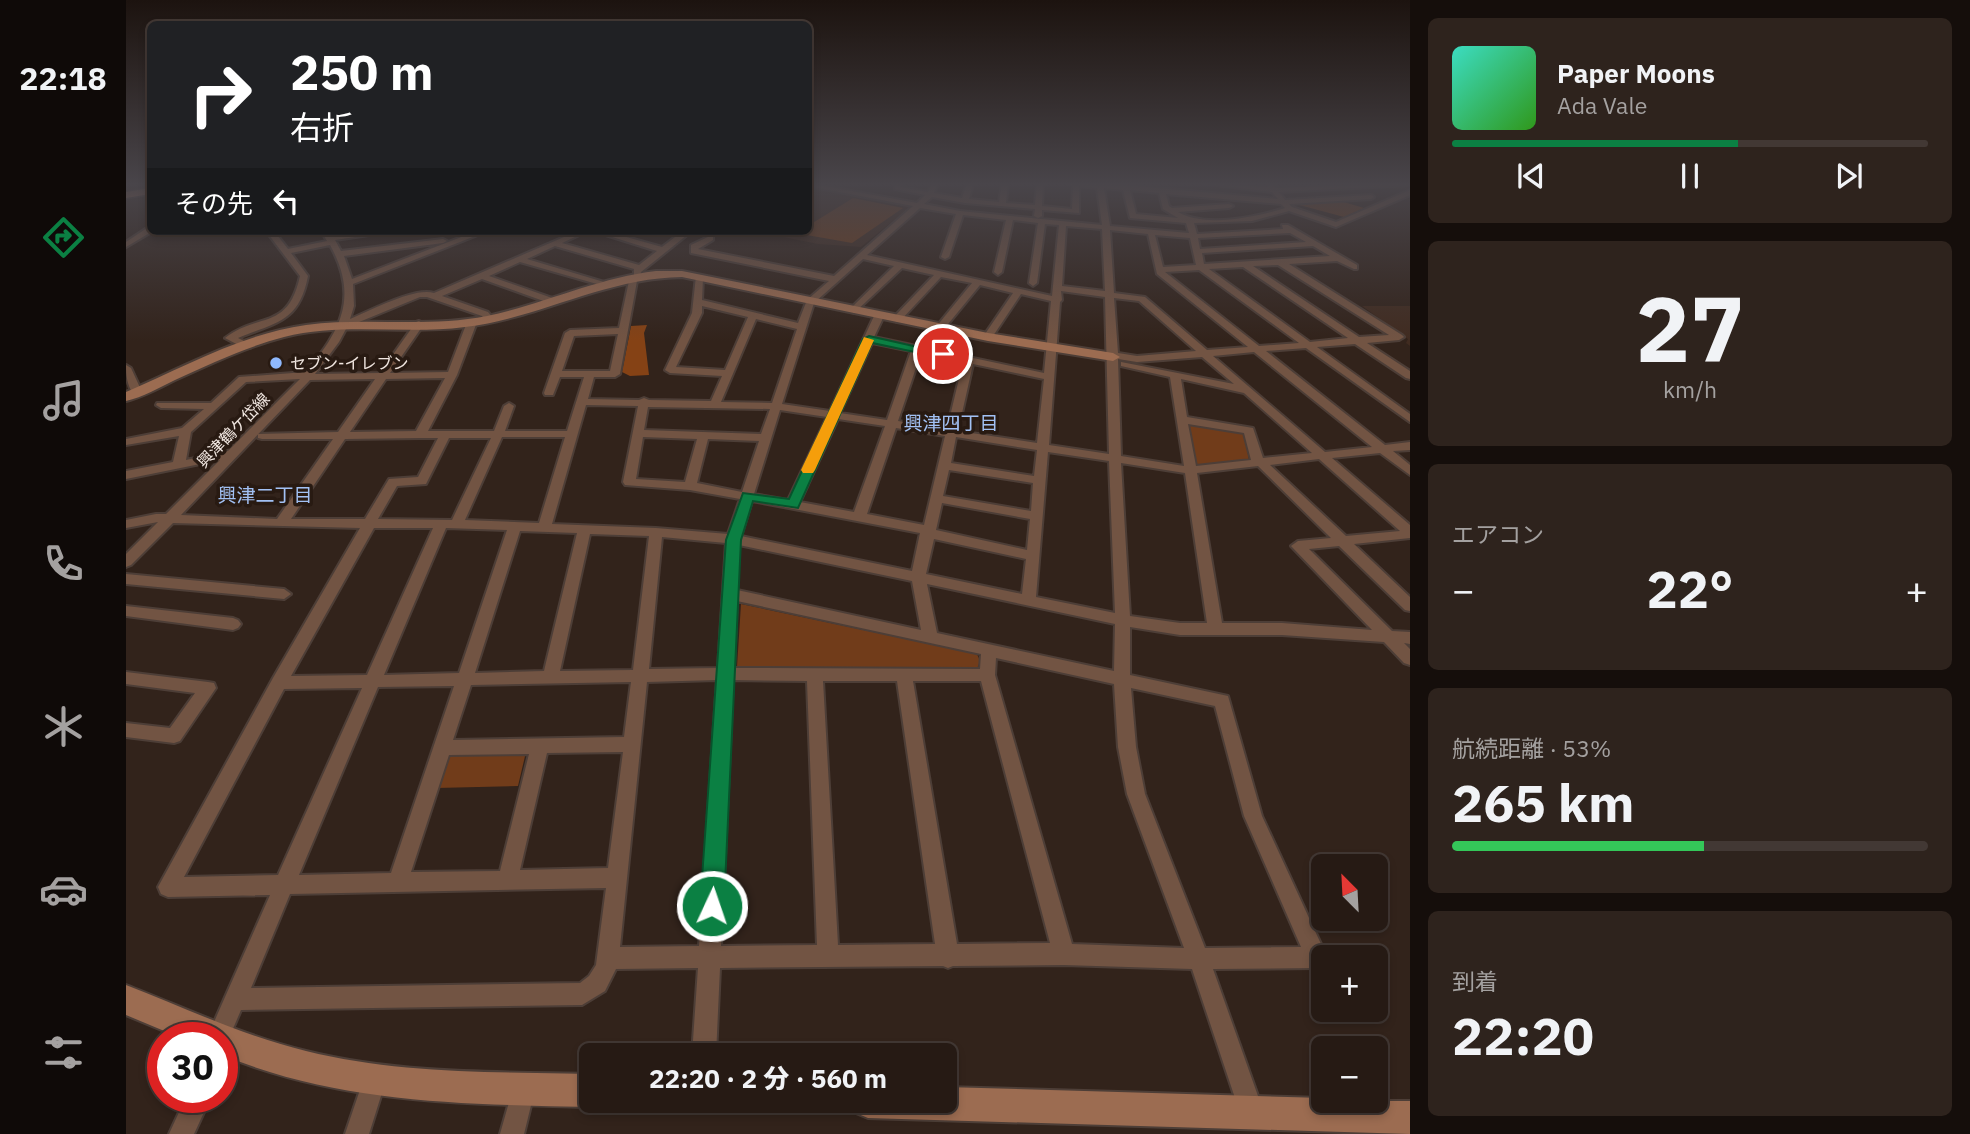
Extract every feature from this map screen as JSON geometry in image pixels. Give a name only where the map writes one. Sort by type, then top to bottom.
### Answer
[{"type":"street","points":[[247,346],[230,338],[284,314],[297,302],[304,276],[274,236]]},
{"type":"street","points":[[349,284],[470,236]]},
{"type":"street","points":[[437,295],[573,236]]},
{"type":"street","points":[[614,236],[662,250]]},
{"type":"street","points":[[555,374],[615,373],[636,274],[680,236]]},
{"type":"street","points":[[705,1043],[733,540],[810,302],[882,236]]},
{"type":"street","points":[[945,257],[952,236]]},
{"type":"street","points":[[998,272],[1006,236]]},
{"type":"street","points":[[1033,283],[1038,236]]},
{"type":"street","points":[[1029,599],[1062,236]]},
{"type":"street","points":[[1106,236],[1113,358],[1122,679],[1127,747],[1136,794],[1199,959],[1252,1113]]},
{"type":"street","points":[[1152,236],[1159,270],[1410,471]]},
{"type":"street","points":[[1194,236],[1201,267],[1410,419]]},
{"type":"street","points":[[1300,236],[1353,267]]},
{"type":"street","points":[[286,252],[329,237]]},
{"type":"street","name":"興津鶴ケ岱線","points":[[126,562],[175,519],[232,454],[311,376],[343,326],[349,306],[349,284],[339,254],[329,237]]},
{"type":"street","points":[[709,238],[694,247],[694,251],[834,279]]},
{"type":"street","points":[[339,254],[462,239]]},
{"type":"street","points":[[555,244],[636,274]]},
{"type":"street","points":[[1199,251],[1314,244]]},
{"type":"street","points":[[860,256],[1019,291],[1058,294],[1109,293],[1142,299],[1410,533]]},
{"type":"street","points":[[1159,270],[1339,258]]},
{"type":"street","points":[[520,259],[601,284]]},
{"type":"street","points":[[126,368],[130,388],[288,332],[343,326],[472,322],[636,274],[699,278],[879,316],[1113,358],[1137,359],[1399,337],[1280,262]]},
{"type":"street","points":[[1244,264],[1410,376]]},
{"type":"street","points":[[854,310],[900,265]]},
{"type":"street","points":[[897,319],[939,274]]},
{"type":"street","points":[[482,276],[552,300]]},
{"type":"street","points":[[699,278],[697,313],[670,370],[728,373]]},
{"type":"street","points":[[941,327],[978,282]]},
{"type":"street","points":[[988,337],[1019,291]]},
{"type":"street","points":[[343,326],[418,295],[437,295],[485,314],[489,319]]},
{"type":"street","points":[[698,302],[802,327]]},
{"type":"street","points":[[715,404],[753,316]]},
{"type":"street","points":[[793,504],[879,316]]},
{"type":"street","points":[[420,435],[452,375],[472,322]]},
{"type":"street","points":[[281,523],[419,324]]},
{"type":"street","points":[[549,393],[570,333],[622,331]]},
{"type":"street","points":[[869,339],[1049,377]]},
{"type":"street","points":[[859,517],[916,349]]},
{"type":"street","points":[[1113,358],[1175,376],[1247,390]]},
{"type":"street","points":[[930,638],[918,576],[970,359]]},
{"type":"street","points":[[544,527],[590,374]]},
{"type":"street","points":[[126,442],[186,431],[243,379],[452,375]]},
{"type":"street","points":[[175,519],[262,436],[311,376]]},
{"type":"street","points":[[1175,376],[1216,630]]},
{"type":"street","points":[[581,402],[645,401],[777,406],[1189,470],[1410,446]]},
{"type":"street","points":[[645,401],[629,482],[690,486],[793,504],[1034,556]]},
{"type":"street","points":[[161,405],[212,406]]},
{"type":"street","points":[[227,1022],[234,999],[376,679],[449,524],[498,434],[509,406]]},
{"type":"street","points":[[1181,419],[1249,430],[1255,457],[1410,606]]},
{"type":"street","points":[[179,464],[186,431]]},
{"type":"street","points":[[640,433],[767,439]]},
{"type":"street","points":[[262,436],[572,434]]},
{"type":"street","points":[[445,435],[422,481],[393,482],[168,887],[616,878]]},
{"type":"street","points":[[690,486],[703,436]]},
{"type":"street","points":[[126,474],[232,454]]},
{"type":"street","points":[[943,465],[1041,481]]},
{"type":"street","points":[[935,498],[1038,516]]},
{"type":"street","points":[[126,524],[156,518],[281,523],[449,524],[656,532],[733,540],[1122,620],[1180,629],[1282,629],[1410,638]]},
{"type":"street","points":[[398,883],[515,526]]},
{"type":"street","points":[[551,677],[585,528]]},
{"type":"street","points":[[234,999],[582,994],[597,986],[606,973],[608,958],[656,532]]},
{"type":"street","points":[[1410,533],[1298,546],[1410,659]]},
{"type":"street","points":[[126,545],[147,541]]},
{"type":"street","points":[[126,579],[284,594]]},
{"type":"street","points":[[608,958],[1064,954],[1199,959],[1317,957],[1252,816],[1222,701],[730,594]]},
{"type":"street","points":[[126,611],[233,624]]},
{"type":"street","points":[[989,650],[987,675],[1064,954]]},
{"type":"street","points":[[279,683],[725,674],[987,675]]},
{"type":"street","points":[[816,675],[828,957]]},
{"type":"street","points":[[904,675],[948,957]]},
{"type":"street","points":[[126,678],[208,688],[174,736],[126,730]]},
{"type":"street","points":[[443,748],[631,744]]},
{"type":"street","points":[[508,880],[540,745]]},
{"type":"street","points":[[126,1000],[178,1022]]},
{"type":"street","points":[[238,1046],[287,1062],[374,1080],[579,1091]]},
{"type":"street","points":[[357,1134],[374,1080]]},
{"type":"street","points":[[515,1132],[523,1089]]},
{"type":"street","points":[[957,1104],[1410,1118]]},
{"type":"street","points":[[181,1134],[191,1113]]},
{"type":"shaded area","points":[[778,236],[875,236],[861,247],[818,244]]},
{"type":"shaded area","points":[[812,236],[862,236],[852,243]]},
{"type":"shaded area","points":[[1362,306],[1410,306],[1410,346],[1406,343],[1408,339]]},
{"type":"shaded area","points":[[647,325],[644,333],[649,375],[630,376],[622,372],[631,326]]},
{"type":"shaded area","points":[[1186,423],[1244,432],[1249,460],[1200,466],[1192,463]]},
{"type":"shaded area","points":[[741,604],[977,654],[980,661],[977,669],[737,667]]},
{"type":"shaded area","points":[[526,752],[518,786],[436,788],[447,754]]},
{"type":"slow traffic","points":[[808,470],[868,340]]},
{"type":"place","name":"セブン-イレブン","points":[[276,363]]},
{"type":"district","name":"興津四丁目","points":[[951,423]]},
{"type":"district","name":"興津二丁目","points":[[265,495]]},
{"type":"route","points":[[712,906],[733,540],[748,496],[793,504],[869,339],[943,354]]}]
